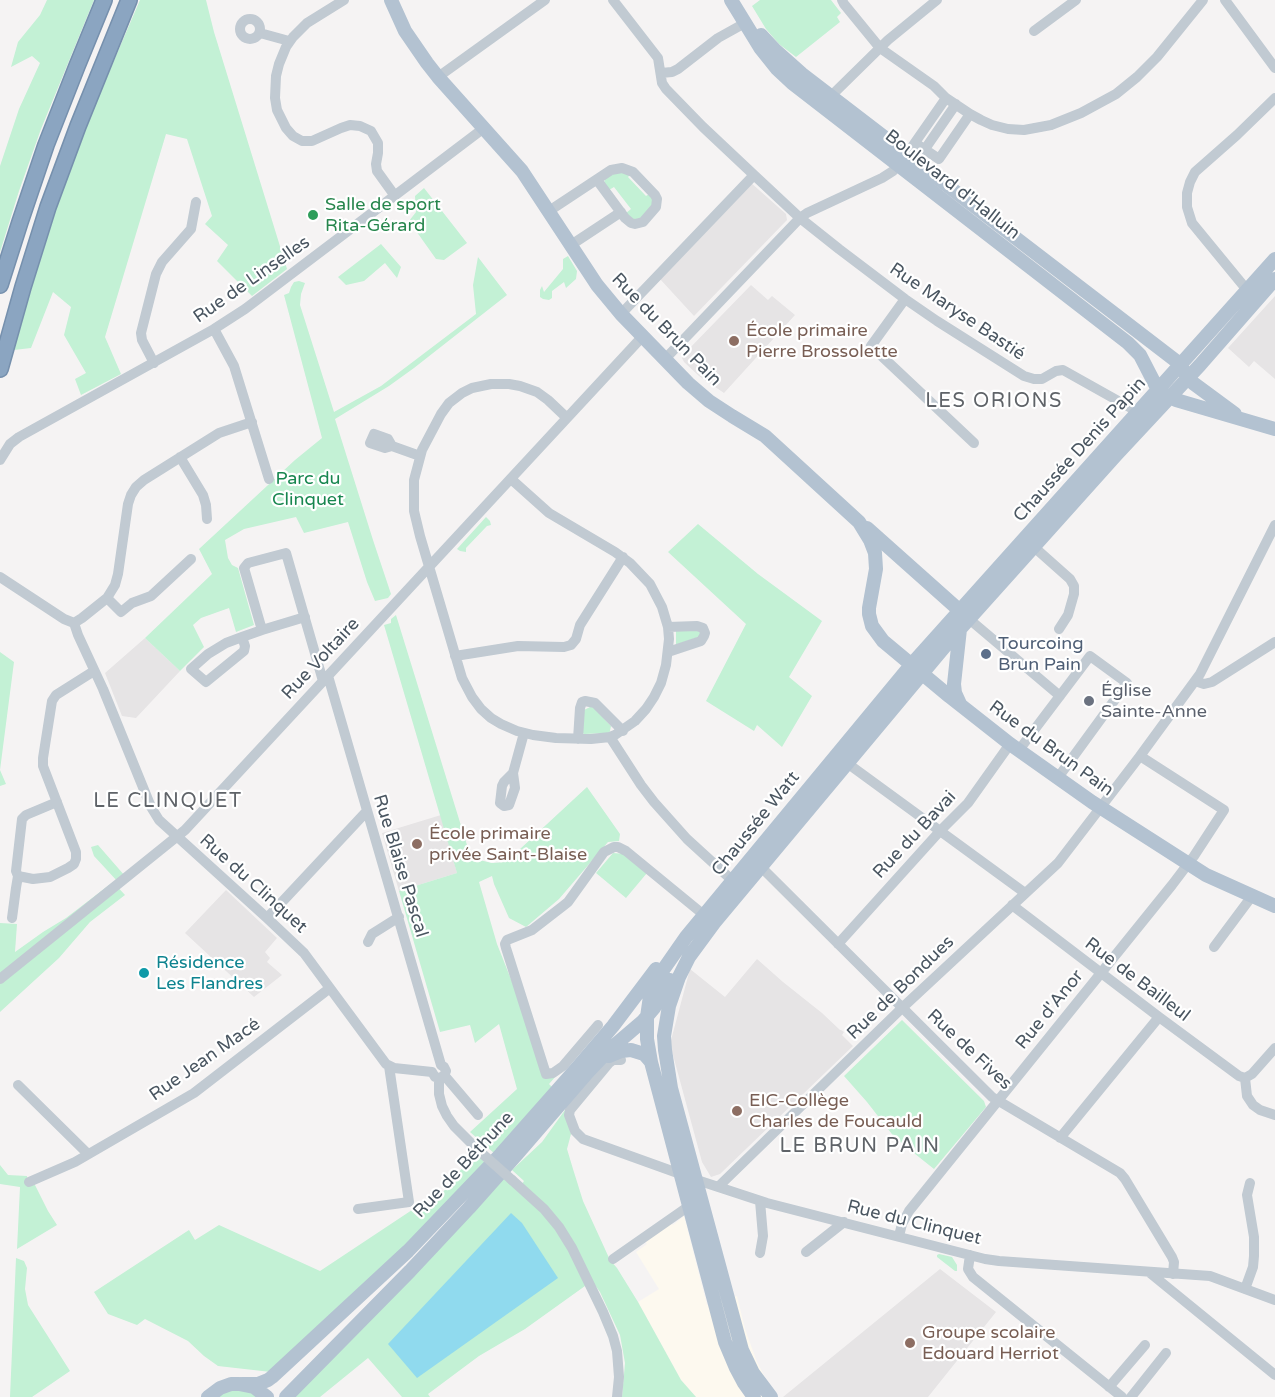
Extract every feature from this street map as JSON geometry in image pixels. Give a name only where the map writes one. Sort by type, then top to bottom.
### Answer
[{"type":"highway","points":[[0,285],[46,145],[104,0]]},
{"type":"highway","points":[[0,369],[48,207],[129,0]]},
{"type":"main road","name":"Rue du Brun Pain","points":[[391,0],[405,31],[438,77],[522,171],[597,285],[621,314],[688,383],[710,401],[774,443],[859,522],[873,546],[876,569],[869,608],[872,626],[883,641],[1014,747],[1099,807],[1215,880],[1275,906]]},
{"type":"main road","name":"Boulevard d'Halluin","points":[[731,0],[766,56],[792,83],[1128,343],[1140,355],[1158,390]]},
{"type":"main road","name":"Boulevard d'Halluin","points":[[739,0],[769,44],[790,64],[831,96],[916,149],[1180,364]]},
{"type":"main road","name":"Chaussée Denis Papin","points":[[956,630],[1138,412],[1275,259]]},
{"type":"main road","name":"Chaussée Denis Papin","points":[[917,669],[1034,547],[1275,279]]},
{"type":"main road","points":[[1180,364],[1188,378],[1241,419]]},
{"type":"main road","points":[[1158,390],[1170,398],[1275,429]]},
{"type":"main road","points":[[859,522],[896,555],[956,630],[954,684],[960,704]]},
{"type":"main road","points":[[876,569],[880,560],[885,556],[896,555]]},
{"type":"main road","name":"Chaussée Watt","points":[[754,1397],[740,1376],[729,1352],[651,1062],[645,1022],[650,996],[663,970],[686,937],[709,919],[761,867],[847,762],[917,669]]},
{"type":"main road","name":"Chaussée Watt","points":[[671,1088],[664,1043],[671,998],[684,966],[709,919],[733,881],[917,669]]},
{"type":"main road","name":"Chaussée Watt","points":[[645,1022],[684,955],[701,935],[709,919]]},
{"type":"main road","name":"Rue de Béthune","points":[[208,1397],[213,1392],[231,1384],[264,1382],[279,1371],[408,1251],[501,1154],[613,1026],[659,965],[686,937]]},
{"type":"main road","points":[[613,1026],[628,1021],[645,1022]]},
{"type":"main road","name":"Chaussée Watt","points":[[645,1022],[658,1047],[671,1088],[745,1356],[756,1379],[771,1397]]},
{"type":"main road","name":"Rue de Béthune","points":[[286,1397],[469,1208],[609,1050],[645,1022]]},
{"type":"main road","name":"Rue de Béthune","points":[[588,1072],[614,1053],[626,1050],[639,1051],[651,1062]]},
{"type":"main road","points":[[242,1384],[254,1387],[267,1397]]},
{"type":"street","points":[[344,0],[307,23],[290,41],[279,64],[276,83],[277,110],[285,128],[302,141],[317,140],[345,126],[355,125],[366,128],[374,135],[378,143],[377,171],[395,196]]},
{"type":"street","points":[[438,77],[544,0]]},
{"type":"street","name":"Rue Maryse Bastié","points":[[613,0],[656,54],[660,61],[662,82],[666,89],[800,218],[839,249],[905,299],[1024,376],[1042,380],[1056,371],[1063,370],[1138,412]]},
{"type":"street","points":[[842,0],[880,48],[934,86],[951,101],[992,125],[1024,130],[1051,125],[1116,94],[1157,57],[1203,0]]},
{"type":"street","points":[[831,96],[880,48],[937,0]]},
{"type":"street","points":[[1034,31],[1076,0]]},
{"type":"street","points":[[1225,0],[1275,68]]},
{"type":"street","points":[[661,73],[678,69],[718,38],[745,22]]},
{"type":"street","points":[[260,33],[290,41]]},
{"type":"street","points":[[1247,290],[1192,223],[1186,202],[1187,193],[1195,172],[1275,98]]},
{"type":"street","points":[[665,359],[800,218],[891,172],[916,149],[951,101]]},
{"type":"street","points":[[916,149],[939,159],[970,114]]},
{"type":"street","name":"Rue de Linselles","points":[[0,460],[7,448],[19,437],[214,329],[255,303],[484,128]]},
{"type":"street","points":[[549,211],[611,170],[616,169],[628,170],[640,180],[655,195],[656,207],[643,222],[631,223],[597,180]]},
{"type":"street","points":[[621,314],[754,175]]},
{"type":"street","points":[[154,363],[142,340],[141,333],[156,274],[162,262],[190,229],[196,202]]},
{"type":"street","points":[[572,245],[621,212]]},
{"type":"street","points":[[905,299],[870,346],[974,443]]},
{"type":"street","points":[[214,329],[234,366],[269,479]]},
{"type":"street","name":"Rue Voltaire","points":[[0,979],[177,837],[643,336]]},
{"type":"street","points":[[511,479],[549,513],[623,557],[636,568],[655,591],[662,607],[668,627],[668,652],[661,683],[641,715],[623,731],[610,737],[578,739],[541,737],[524,733],[496,721],[481,709],[462,678],[414,506],[414,480],[420,456],[444,409],[459,394],[477,387],[504,384],[524,387],[549,400],[567,418]]},
{"type":"street","points":[[0,577],[64,619],[74,623],[107,598],[117,580],[128,504],[131,495],[140,483],[219,433],[252,422]]},
{"type":"street","points":[[392,446],[420,456]]},
{"type":"street","points":[[180,457],[203,495],[207,519]]},
{"type":"street","name":"Rue de Bondues","points":[[718,1187],[902,1008],[1058,863],[1195,681],[1275,525]]},
{"type":"street","points":[[1034,547],[1070,579],[1074,586],[1068,615],[1059,629]]},
{"type":"street","name":"Rue Blaise Pascal","points":[[262,630],[244,566],[286,553],[399,917],[439,1073],[438,1094],[444,1110],[454,1126],[544,1209],[560,1227],[613,1336],[619,1377],[617,1397]]},
{"type":"street","points":[[455,656],[510,646],[567,646],[574,643],[580,625],[623,557]]},
{"type":"street","points":[[107,598],[121,612],[132,603],[151,596],[191,559]]},
{"type":"street","points":[[242,637],[244,651],[206,682],[191,669],[212,651],[226,643],[242,637],[262,630],[305,617]]},
{"type":"street","name":"Rue du Clinquet","points":[[74,623],[151,807],[159,820],[304,953],[389,1066]]},
{"type":"street","points":[[668,627],[697,626],[703,628],[705,633],[701,641],[668,652]]},
{"type":"street","points":[[956,630],[1060,696]]},
{"type":"street","points":[[1195,681],[1204,684],[1212,682],[1275,642]]},
{"type":"street","name":"Rue du Bavai","points":[[838,944],[968,803],[1060,696],[1090,656],[1127,683],[1058,779]]},
{"type":"street","points":[[18,876],[33,879],[50,877],[68,868],[77,856],[43,761],[50,704],[56,695],[94,671]]},
{"type":"street","points":[[578,739],[578,718],[582,702],[585,701],[594,703],[623,731]]},
{"type":"street","points":[[513,773],[524,733]]},
{"type":"street","points":[[610,737],[654,802],[687,839],[733,881]]},
{"type":"street","name":"Rue d'Anor","points":[[899,1236],[909,1211],[1188,864],[1224,810],[1140,756]]},
{"type":"street","points":[[847,762],[1025,893]]},
{"type":"street","points":[[12,918],[22,819],[26,815],[57,802]]},
{"type":"street","points":[[267,918],[367,811]]},
{"type":"street","points":[[598,1025],[563,1066],[553,1073],[546,1074],[506,948],[507,939],[532,930],[568,902],[604,852],[614,847],[626,851],[709,919]]},
{"type":"street","name":"Rue de Fives","points":[[761,867],[988,1094],[1117,1170],[1123,1176],[1172,1257],[1173,1274]]},
{"type":"street","points":[[1214,947],[1252,896]]},
{"type":"street","name":"Rue de Bailleul","points":[[1012,905],[1101,974],[1239,1076],[1245,1078]]},
{"type":"street","points":[[368,942],[372,934],[399,917]]},
{"type":"street","name":"Rue Jean Macé","points":[[29,1182],[88,1154],[194,1093],[330,988]]},
{"type":"street","points":[[1060,1138],[1159,1017]]},
{"type":"street","points":[[1275,1048],[1252,1074],[1245,1078],[1247,1096],[1253,1105],[1275,1115]]},
{"type":"street","name":"Rue du Clinquet","points":[[621,1060],[613,1060],[609,1063],[571,1108],[569,1113],[575,1131],[583,1139],[760,1200],[970,1255],[999,1261],[1210,1276],[1275,1300]]},
{"type":"street","points":[[358,1209],[409,1202],[389,1066],[439,1073],[478,1115]]},
{"type":"street","points":[[18,1085],[88,1154]]},
{"type":"street","points":[[1245,1289],[1253,1267],[1254,1256],[1254,1237],[1247,1195],[1250,1183]]},
{"type":"street","points":[[760,1200],[763,1236],[760,1253]]},
{"type":"street","points":[[613,1259],[689,1206]]},
{"type":"street","points":[[806,1252],[844,1222]]},
{"type":"street","points":[[970,1255],[968,1269],[973,1277],[1122,1397]]},
{"type":"street","points":[[1150,1272],[1275,1375]]},
{"type":"street","points":[[1109,1387],[1145,1345]]},
{"type":"street","points":[[1131,1397],[1166,1353]]},
{"type":"shaded area","points":[[750,182],[786,214],[787,220],[694,316],[660,279]]},
{"type":"shaded area","name":"École primaire Pierre Brossolette","points":[[751,285],[768,300],[772,296],[795,315],[724,393],[699,376],[682,358]]},
{"type":"shaded area","points":[[1275,296],[1275,379],[1254,361],[1249,367],[1228,348]]},
{"type":"shaded area","points":[[145,638],[180,671],[136,718],[122,716],[105,673]]},
{"type":"shaded area","name":"École primaire privée Saint-Blaise","points":[[441,815],[457,873],[399,891],[382,833]]},
{"type":"shaded area","points":[[226,890],[277,938],[265,952],[270,958],[267,962],[282,975],[254,997],[185,933]]},
{"type":"shaded area","name":"EIC-Collège Charles de Foucauld","points":[[757,959],[844,1032],[842,1035],[853,1046],[720,1174],[711,1177],[702,1162],[670,1044],[690,969],[725,997]]},
{"type":"shaded area","points":[[684,1216],[707,1305],[737,1296],[745,1329],[757,1362],[778,1397],[696,1397],[681,1380],[638,1302],[659,1289],[636,1252],[647,1244],[644,1240],[670,1222],[673,1225]]},
{"type":"shaded area","name":"Groupe scolaire Edouard Herriot","points":[[940,1269],[996,1312],[928,1397],[783,1397]]},
{"type":"green space","points":[[47,0],[94,0],[41,129],[0,252],[0,166],[19,109],[40,63],[32,56],[11,67],[18,42],[40,15]]},
{"type":"green space","points":[[140,0],[206,0],[287,269],[252,296],[217,261],[228,245],[205,224],[212,216],[187,139],[166,134],[105,337],[121,374],[81,395],[75,379],[86,373],[64,335],[71,307],[53,292],[31,348],[14,350],[25,304],[61,194],[91,114]]},
{"type":"green space","points":[[760,0],[831,0],[841,13],[837,17],[840,22],[796,57],[779,44],[766,29],[752,6]]},
{"type":"green space","points":[[616,172],[628,173],[630,175],[628,177],[646,196],[649,194],[652,198],[653,205],[642,218],[632,220],[626,213],[631,209],[614,187],[609,190],[604,183],[605,179]]},
{"type":"green space","points":[[424,188],[467,243],[444,260],[436,259],[409,221],[416,212],[415,196]]},
{"type":"green space","points":[[381,244],[401,267],[397,278],[385,263],[364,281],[346,285],[338,277]]},
{"type":"green space","points":[[568,256],[577,271],[576,279],[566,288],[564,282],[552,291],[552,298],[549,300],[543,299],[540,297],[542,286],[544,292],[563,269],[563,259]]},
{"type":"green space","name":"Parc du Clinquet","points":[[478,257],[507,295],[414,368],[335,419],[391,594],[388,598],[375,601],[348,522],[304,533],[296,517],[244,529],[225,540],[228,558],[232,565],[238,568],[254,625],[236,632],[229,608],[201,618],[193,625],[204,647],[180,671],[145,638],[212,574],[199,549],[322,438],[284,295],[289,293],[294,282],[305,283],[300,305],[334,412],[381,386],[476,314],[473,285]]},
{"type":"green space","points":[[486,517],[491,525],[487,526],[466,548],[466,552],[457,549]]},
{"type":"green space","points":[[698,524],[758,574],[822,621],[789,677],[812,696],[782,747],[757,725],[754,731],[706,701],[746,624],[668,552]]},
{"type":"green space","points":[[396,615],[471,858],[492,863],[506,862],[587,787],[620,834],[619,841],[608,842],[559,899],[526,927],[509,918],[492,876],[479,882],[497,944],[518,997],[544,1077],[557,1075],[549,1084],[553,1088],[495,1154],[470,1132],[517,1089],[499,1024],[475,1043],[470,1025],[440,1032],[399,891],[457,873],[384,625],[391,623],[391,619]]},
{"type":"green space","points":[[676,629],[699,629],[701,636],[677,645]]},
{"type":"green space","points":[[0,652],[14,662],[0,770]]},
{"type":"green space","points":[[593,707],[611,726],[609,733],[584,734],[581,732],[584,710]]},
{"type":"green space","points":[[0,770],[6,784],[0,786]]},
{"type":"green space","points":[[98,845],[125,876],[118,882],[94,856],[91,847]]},
{"type":"green space","points":[[613,853],[625,854],[647,873],[626,898],[596,873]]},
{"type":"green space","points":[[113,882],[125,895],[90,922],[59,958],[0,1012],[0,923],[17,924],[15,952],[66,918]]},
{"type":"green space","points":[[902,1020],[984,1101],[986,1107],[934,1169],[895,1138],[844,1076]]},
{"type":"green space","points":[[565,1110],[571,1134],[567,1149],[583,1201],[610,1260],[638,1302],[681,1380],[696,1397],[622,1397],[625,1363],[620,1335],[600,1292],[592,1281],[525,1329],[479,1356],[428,1394],[430,1397],[402,1397],[368,1358],[320,1397],[293,1397],[503,1178],[518,1190],[524,1181],[512,1170],[542,1142]]},
{"type":"green space","points":[[475,1152],[486,1164],[442,1210],[271,1372],[218,1366],[188,1341],[145,1319],[137,1325],[108,1314],[94,1292],[189,1230],[195,1240],[219,1225],[320,1271],[418,1206],[432,1206]]},
{"type":"green space","points":[[0,1165],[8,1175],[27,1176],[28,1185],[35,1185],[57,1225],[17,1249],[20,1187],[0,1184]]},
{"type":"green space","points":[[939,1254],[952,1257],[957,1265],[957,1271],[937,1257]]},
{"type":"green space","points":[[16,1258],[24,1261],[27,1268],[25,1289],[28,1305],[70,1371],[32,1397],[10,1397]]},
{"type":"green space","points":[[243,1389],[259,1397],[214,1397],[223,1392]]},
{"type":"water","points":[[511,1213],[522,1223],[558,1278],[417,1378],[388,1344]]},
{"type":"place","name":"Salle de sport Rita-Gérard","points":[[313,215]]},
{"type":"place","name":"École primaire Pierre Brossolette","points":[[734,341]]},
{"type":"place","name":"Tourcoing Brun Pain","points":[[986,654]]},
{"type":"place","name":"Église Sainte-Anne","points":[[1089,701]]},
{"type":"place","name":"École primaire privée Saint-Blaise","points":[[417,844]]},
{"type":"place","name":"Résidence Les Flandres","points":[[144,973]]},
{"type":"place","name":"EIC-Collège Charles de Foucauld","points":[[737,1111]]},
{"type":"place","name":"Groupe scolaire Edouard Herriot","points":[[910,1343]]},
{"type":"district","name":"LES ORIONS","points":[[994,402]]},
{"type":"district","name":"LE CLINQUET","points":[[168,802]]},
{"type":"district","name":"LE BRUN PAIN","points":[[860,1147]]}]
